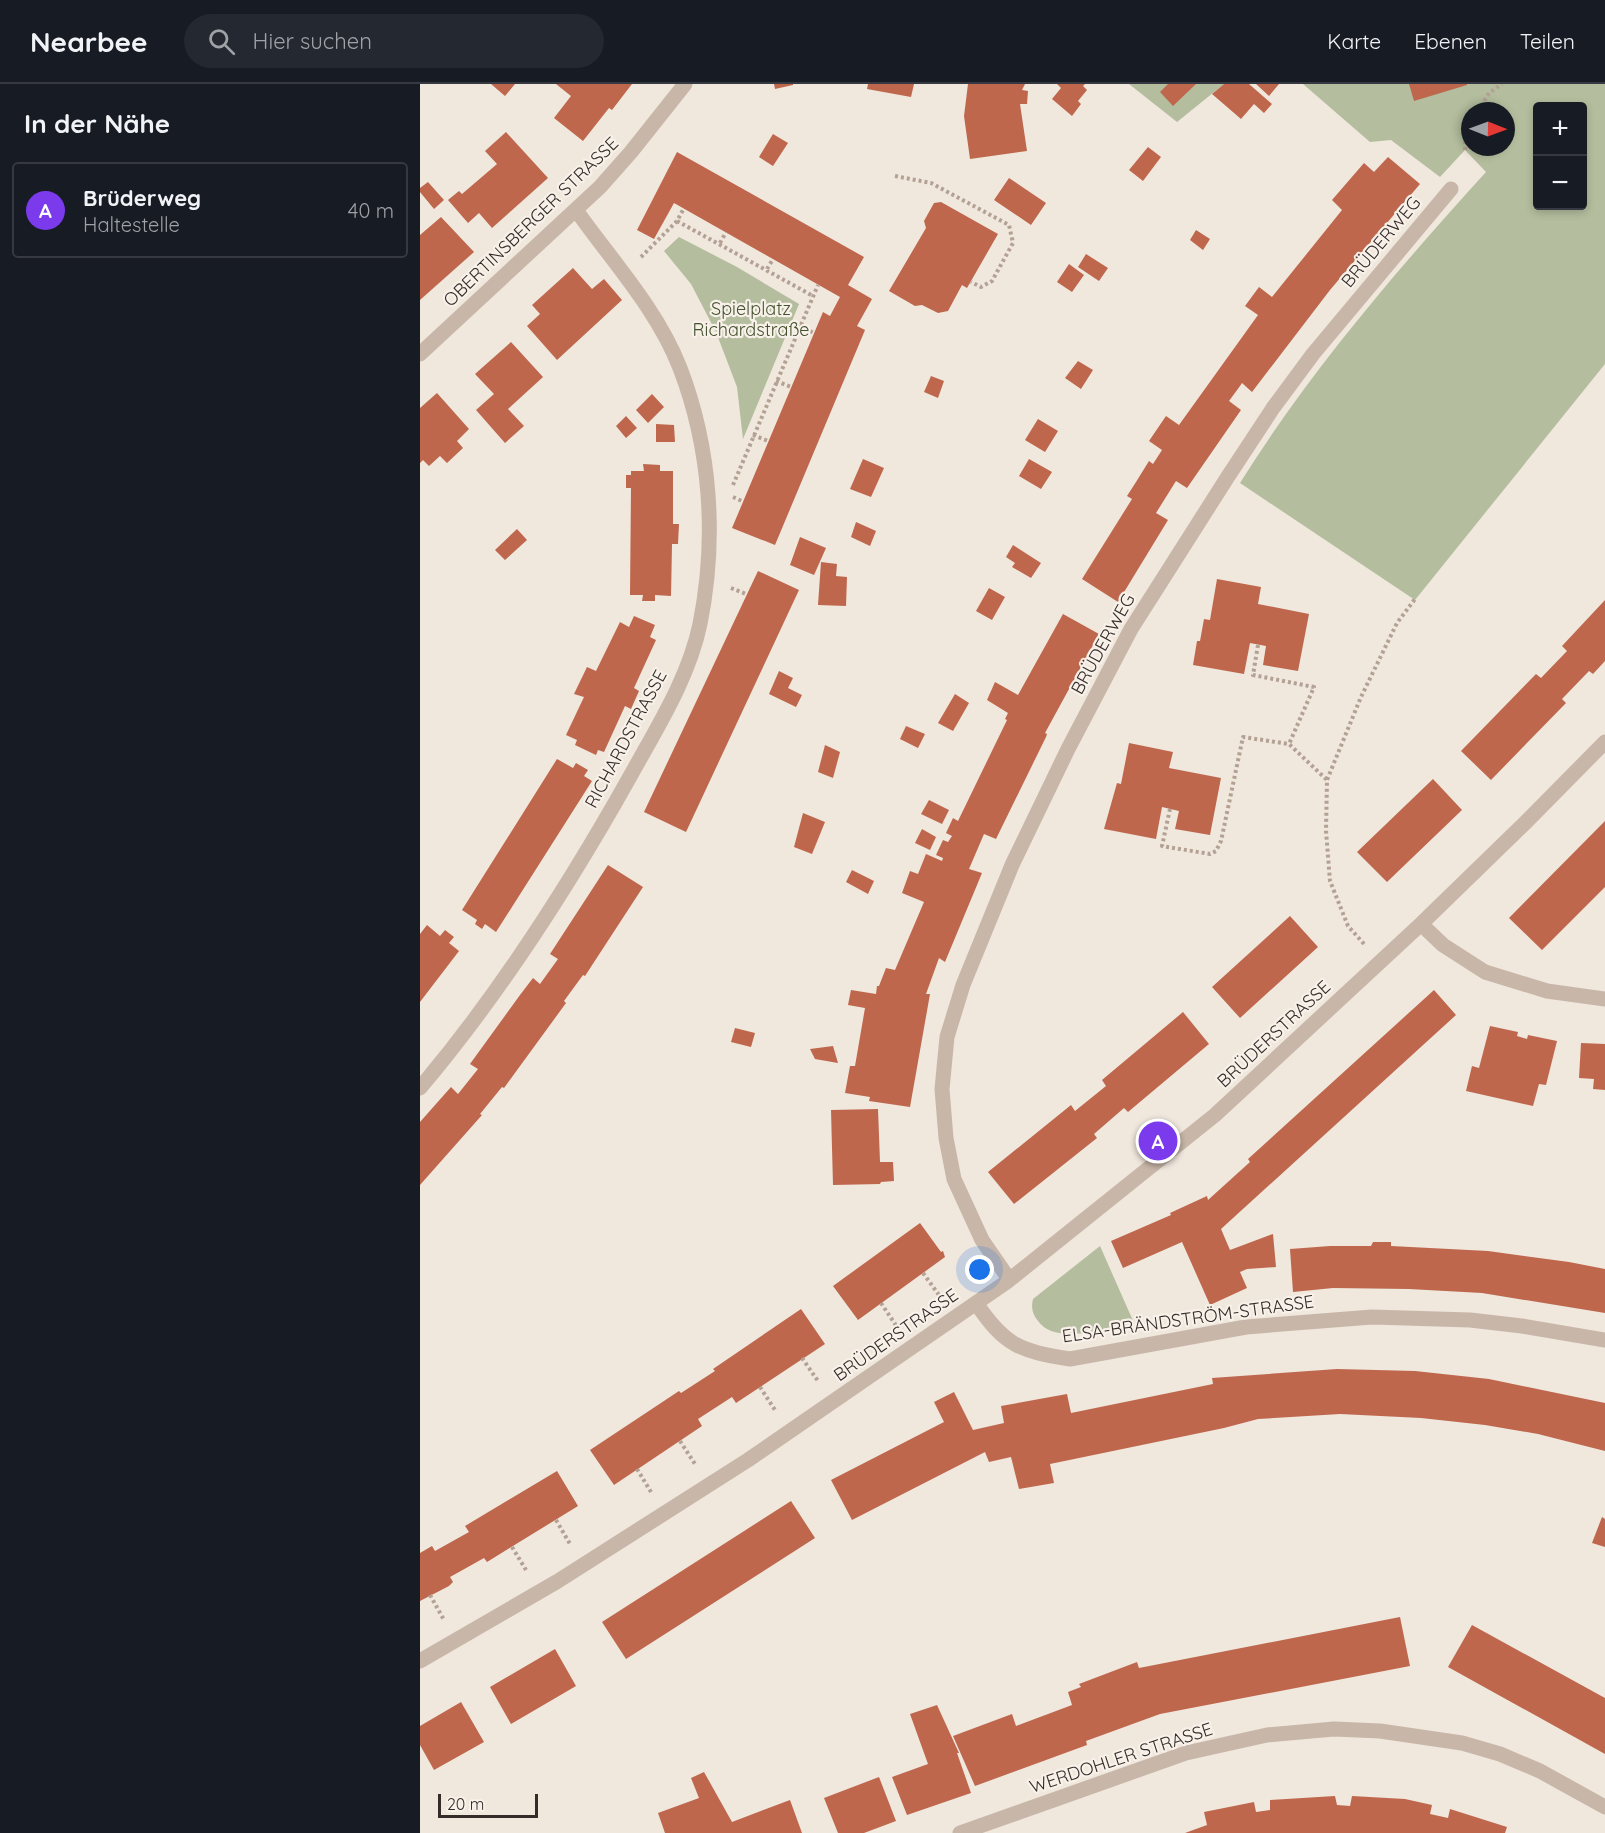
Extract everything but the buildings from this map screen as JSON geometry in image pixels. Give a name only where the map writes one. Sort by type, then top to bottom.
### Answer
[{"type":"street","name":"OBERTINSBERGER STRASSE","points":[[420,354],[576,210],[631,152],[686,84]]},
{"type":"street","name":"BRÜDERWEG","points":[[1009,1279],[982,1240],[954,1179],[946,1138],[942,1089],[947,1037],[963,985],[1017,855],[1068,749],[1131,629],[1227,478],[1293,381],[1354,304],[1451,189]]},
{"type":"street","name":"RICHARDSTRASSE","points":[[420,1088],[523,953],[565,890],[669,705],[689,660],[700,625],[710,543],[710,511],[705,465],[690,401],[668,341],[649,310],[576,210]]},
{"type":"street","name":"BRÜDERSTRASSE","points":[[420,1661],[558,1581],[748,1460],[1009,1279],[1215,1115],[1421,924],[1605,742]]},
{"type":"street","points":[[1421,924],[1443,945],[1485,972],[1547,991],[1605,999]]},
{"type":"street","name":"ELSA-BRÄNDSTRÖM-STRASSE","points":[[976,1304],[987,1321],[1013,1345],[1040,1355],[1070,1359],[1246,1327],[1372,1317],[1470,1320],[1605,1340]]},
{"type":"street","name":"WERDOHLER STRASSE","points":[[960,1833],[1186,1753],[1267,1735],[1334,1728],[1380,1731],[1462,1743],[1500,1754],[1540,1771],[1605,1807]]},
{"type":"path","points":[[1484,102],[1489,93],[1502,84]]},
{"type":"path","points":[[895,176],[931,183],[1009,225],[1013,243],[992,281],[981,287],[971,282]]},
{"type":"path","points":[[637,262],[677,221],[684,208]]},
{"type":"path","points":[[677,221],[813,296]]},
{"type":"path","points":[[720,243],[726,232]]},
{"type":"path","points":[[767,270],[773,259]]},
{"type":"path","points":[[729,495],[818,285]]},
{"type":"path","points":[[799,326],[814,333]]},
{"type":"path","points":[[776,381],[791,387]]},
{"type":"path","points":[[753,435],[768,441]]},
{"type":"path","points":[[725,585],[746,594]]},
{"type":"path","points":[[1381,962],[1348,926],[1330,881],[1326,831],[1327,780],[1361,697],[1397,622],[1415,600]]},
{"type":"path","points":[[1258,645],[1252,675],[1314,687],[1289,744]]},
{"type":"path","points":[[1170,809],[1162,846],[1210,854],[1216,851],[1221,841],[1243,737],[1289,744],[1327,780]]},
{"type":"path","name":"BRÜDERSTRASSE","points":[[923,1273],[939,1295]]},
{"type":"path","name":"BRÜDERSTRASSE","points":[[881,1303],[897,1327]]},
{"type":"path","name":"BRÜDERSTRASSE","points":[[802,1358],[818,1381]]},
{"type":"path","points":[[760,1387],[774,1408]]},
{"type":"path","points":[[680,1441],[695,1464]]},
{"type":"path","points":[[637,1469],[652,1492]]},
{"type":"path","points":[[556,1520],[570,1544]]},
{"type":"path","points":[[512,1547],[526,1570]]},
{"type":"path","points":[[430,1595],[444,1620]]},
{"type":"green space","points":[[1129,84],[1224,84],[1177,122]]},
{"type":"green space","points":[[1303,84],[1605,84],[1605,364],[1415,600],[1240,483],[1325,361],[1420,246],[1486,172],[1471,156],[1515,156],[1515,102],[1461,102],[1461,154],[1440,177],[1391,140],[1370,142]]},
{"type":"green space","name":"Spielplatz Richardstraße","points":[[679,237],[737,267],[799,304],[743,439],[737,387],[716,332],[691,284],[664,251]]},
{"type":"green space","points":[[1100,1246],[1134,1323],[1070,1334],[1057,1333],[1046,1328],[1034,1316],[1033,1299]]},
{"type":"place","name":"Brüderweg","points":[[1158,1141]]}]
